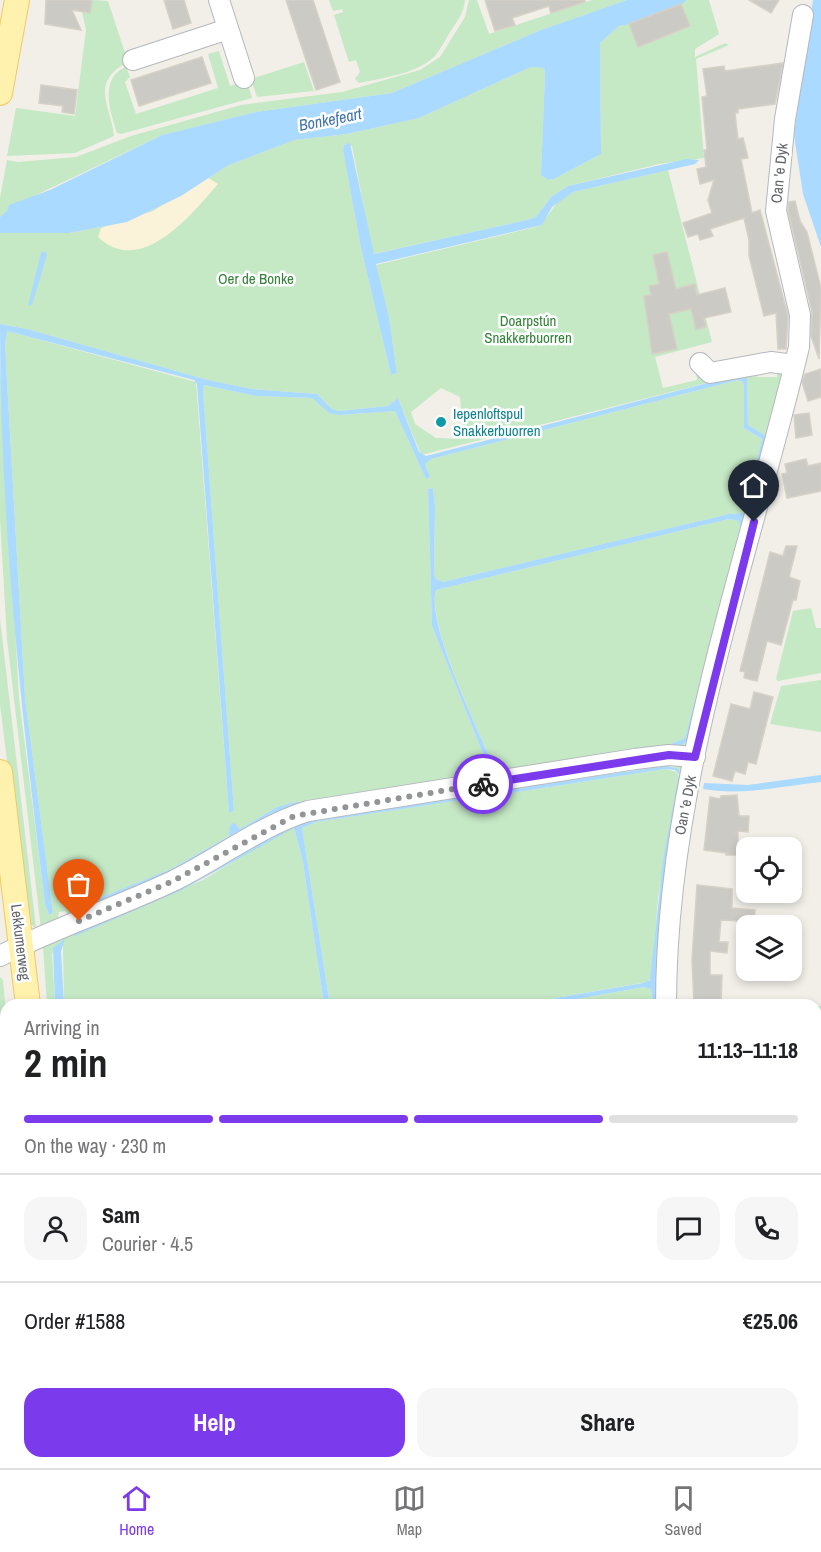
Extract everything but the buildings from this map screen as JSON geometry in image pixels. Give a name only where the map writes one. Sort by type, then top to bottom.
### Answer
[{"type":"main road","points":[[0,93],[16,0]]},
{"type":"main road","name":"Lekkumerweg","points":[[0,772],[8,854],[22,944],[27,999]]},
{"type":"street","points":[[219,0],[244,78]]},
{"type":"street","name":"Oan 'e Dyk","points":[[666,999],[667,943],[673,880],[695,757],[799,347],[800,315],[776,211],[785,119],[803,15]]},
{"type":"street","points":[[133,60],[228,29]]},
{"type":"street","points":[[700,363],[710,373],[759,363],[783,362],[794,365]]},
{"type":"street","points":[[0,956],[22,944],[173,881],[276,824],[308,811],[636,759],[669,755],[695,757]]},
{"type":"green space","points":[[92,0],[108,1],[126,56],[126,63],[108,79],[105,88],[114,136],[75,153],[7,156],[16,108],[75,116],[86,30],[82,12],[90,13]]},
{"type":"green space","points":[[329,0],[465,0],[460,16],[434,57],[427,63],[388,77],[359,83],[355,79],[360,72],[356,60],[349,62],[334,15],[343,12],[342,9],[333,11]]},
{"type":"green space","points":[[469,0],[477,0],[489,34],[592,0],[627,0],[541,30],[392,93],[256,112],[162,135],[34,196],[0,217],[0,198],[7,160],[18,162],[76,157],[131,136],[241,105],[342,92],[420,70],[440,57],[465,17]]},
{"type":"green space","points":[[687,0],[709,0],[719,34],[695,49],[695,57],[725,43],[729,45],[696,59],[704,158],[659,164],[568,186],[551,197],[536,217],[373,254],[352,146],[345,144],[343,149],[361,248],[391,375],[397,373],[389,317],[376,265],[540,226],[559,200],[573,192],[668,170],[712,342],[655,357],[663,388],[697,380],[696,371],[710,377],[757,367],[757,377],[777,377],[777,368],[783,369],[786,375],[754,501],[748,503],[745,509],[750,516],[692,742],[677,751],[304,808],[274,820],[170,877],[71,920],[65,911],[59,912],[57,924],[41,929],[7,639],[0,519],[0,363],[19,698],[45,904],[49,915],[53,913],[25,698],[5,345],[7,331],[196,382],[229,813],[234,811],[204,385],[256,396],[312,398],[329,412],[340,415],[395,411],[426,479],[430,477],[425,464],[431,459],[738,380],[742,381],[744,386],[744,428],[762,439],[748,496],[751,496],[766,436],[748,425],[747,377],[742,374],[421,455],[398,398],[388,406],[339,411],[332,409],[317,394],[252,389],[208,380],[27,329],[0,324],[0,233],[69,233],[127,222],[181,196],[227,166],[294,140],[347,134],[419,118],[531,67],[544,68],[541,175],[548,180],[554,179],[601,154],[600,43],[619,26],[630,24],[639,47],[689,27],[681,4]],"holes":[[[441,388],[460,397],[463,427],[461,439],[436,438],[415,424],[411,412]],[[433,488],[435,506],[434,574],[436,579],[443,582],[729,514],[744,513],[745,523],[689,740],[682,745],[668,749],[517,771],[518,767],[668,745],[685,738],[740,527],[739,521],[729,519],[436,590],[435,606],[446,651],[493,765],[496,769],[503,769],[502,774],[470,780],[469,776],[489,769],[432,626],[428,489]],[[458,777],[458,781],[292,808],[280,812],[172,873],[73,915],[71,910],[171,869],[229,836],[231,825],[234,824],[240,829],[277,807]]]},
{"type":"green space","points":[[219,51],[230,86],[247,81],[252,98],[121,134],[117,133],[110,105],[109,87],[118,72],[126,67],[130,77],[125,82],[136,114],[218,88],[208,54]]},
{"type":"green space","points":[[304,62],[314,91],[257,97],[251,79]]},
{"type":"green space","points":[[811,608],[816,628],[821,628],[821,673],[778,681],[776,679],[793,611]]},
{"type":"green space","points":[[0,619],[36,928],[27,922],[0,704]]},
{"type":"green space","points":[[821,680],[821,732],[770,724],[781,686]]},
{"type":"green space","points":[[664,760],[682,765],[685,769],[658,999],[661,898],[681,774],[674,766],[637,769],[472,794],[473,799],[665,769],[677,772],[679,778],[658,897],[652,976],[647,982],[549,999],[329,999],[302,828],[316,822],[460,800],[460,796],[314,819],[275,833],[201,877],[152,901],[203,880],[276,836],[294,828],[303,862],[323,999],[64,999],[63,946],[52,953],[55,999],[47,999],[43,946],[295,820]]},
{"type":"green space","points":[[0,977],[3,980],[5,999],[0,999]]},
{"type":"green space","points":[[644,987],[651,989],[652,999],[577,999]]},
{"type":"sand","points":[[207,177],[218,184],[180,225],[148,246],[131,250],[114,248],[98,237],[101,228],[153,211]]},
{"type":"water","name":"Bonkefeart","points":[[627,0],[687,0],[681,5],[690,26],[638,47],[630,24],[619,26],[600,43],[601,154],[554,179],[548,180],[541,175],[544,68],[531,67],[419,118],[347,134],[294,140],[227,166],[181,196],[127,222],[69,233],[0,233],[0,217],[7,211],[9,205],[50,190],[162,135],[256,112],[392,93],[541,30]]},
{"type":"water","points":[[813,0],[821,0],[821,247],[803,194],[794,135]]},
{"type":"water","points":[[350,143],[374,254],[536,217],[551,197],[568,186],[687,159],[699,160],[695,164],[573,192],[552,207],[542,225],[376,264],[389,317],[397,373],[391,375],[361,248],[343,150],[344,145]]},
{"type":"water","points":[[45,251],[47,255],[32,305],[28,306],[41,253]]},
{"type":"water","points":[[0,324],[27,329],[208,380],[252,389],[317,394],[332,409],[339,411],[388,406],[398,398],[419,452],[426,456],[742,374],[747,377],[748,425],[766,436],[751,496],[748,496],[762,439],[744,428],[744,386],[742,381],[738,380],[431,459],[425,464],[430,477],[426,479],[395,411],[340,415],[329,413],[312,398],[256,396],[204,385],[234,811],[229,813],[197,384],[194,380],[7,331],[5,345],[25,698],[53,913],[49,915],[45,904],[20,687],[8,542]]},
{"type":"water","points":[[433,488],[434,574],[436,579],[443,582],[729,514],[744,513],[745,517],[689,740],[682,745],[668,749],[517,772],[518,767],[668,745],[685,738],[740,528],[739,521],[729,519],[436,590],[435,606],[439,627],[455,677],[493,765],[496,769],[503,769],[502,773],[468,776],[489,769],[432,626],[428,489]]},
{"type":"water","points":[[665,766],[677,768],[681,774],[661,898],[657,999],[652,999],[651,989],[644,987],[577,999],[550,999],[650,980],[663,860],[679,774],[675,770],[665,769],[473,799],[472,794]]},
{"type":"water","points":[[821,775],[821,782],[762,790],[703,789],[704,783],[748,785]]},
{"type":"water","points":[[458,777],[459,781],[311,804],[172,873],[73,915],[70,910],[171,869],[229,836],[230,825],[234,823],[240,829],[277,807]]},
{"type":"water","points":[[460,796],[461,800],[316,822],[302,828],[329,999],[323,999],[303,862],[294,828],[180,891],[75,936],[74,933],[152,901],[201,877],[275,833],[314,819]]},
{"type":"water","points":[[65,939],[61,951],[64,999],[55,999],[53,948]]},
{"type":"way so far","points":[[79,921],[173,881],[276,824],[308,811],[483,784]]},
{"type":"place","name":"Iepenloftspul Snakkerbuorren","points":[[441,422]]},
{"type":"route","points":[[483,784],[636,759],[669,755],[695,757],[754,522]]},
{"type":"park label","name":"Oer de Bonke","points":[[256,278]]},
{"type":"park label","name":"Doarpstún Snakkerbuorren","points":[[528,328]]}]
